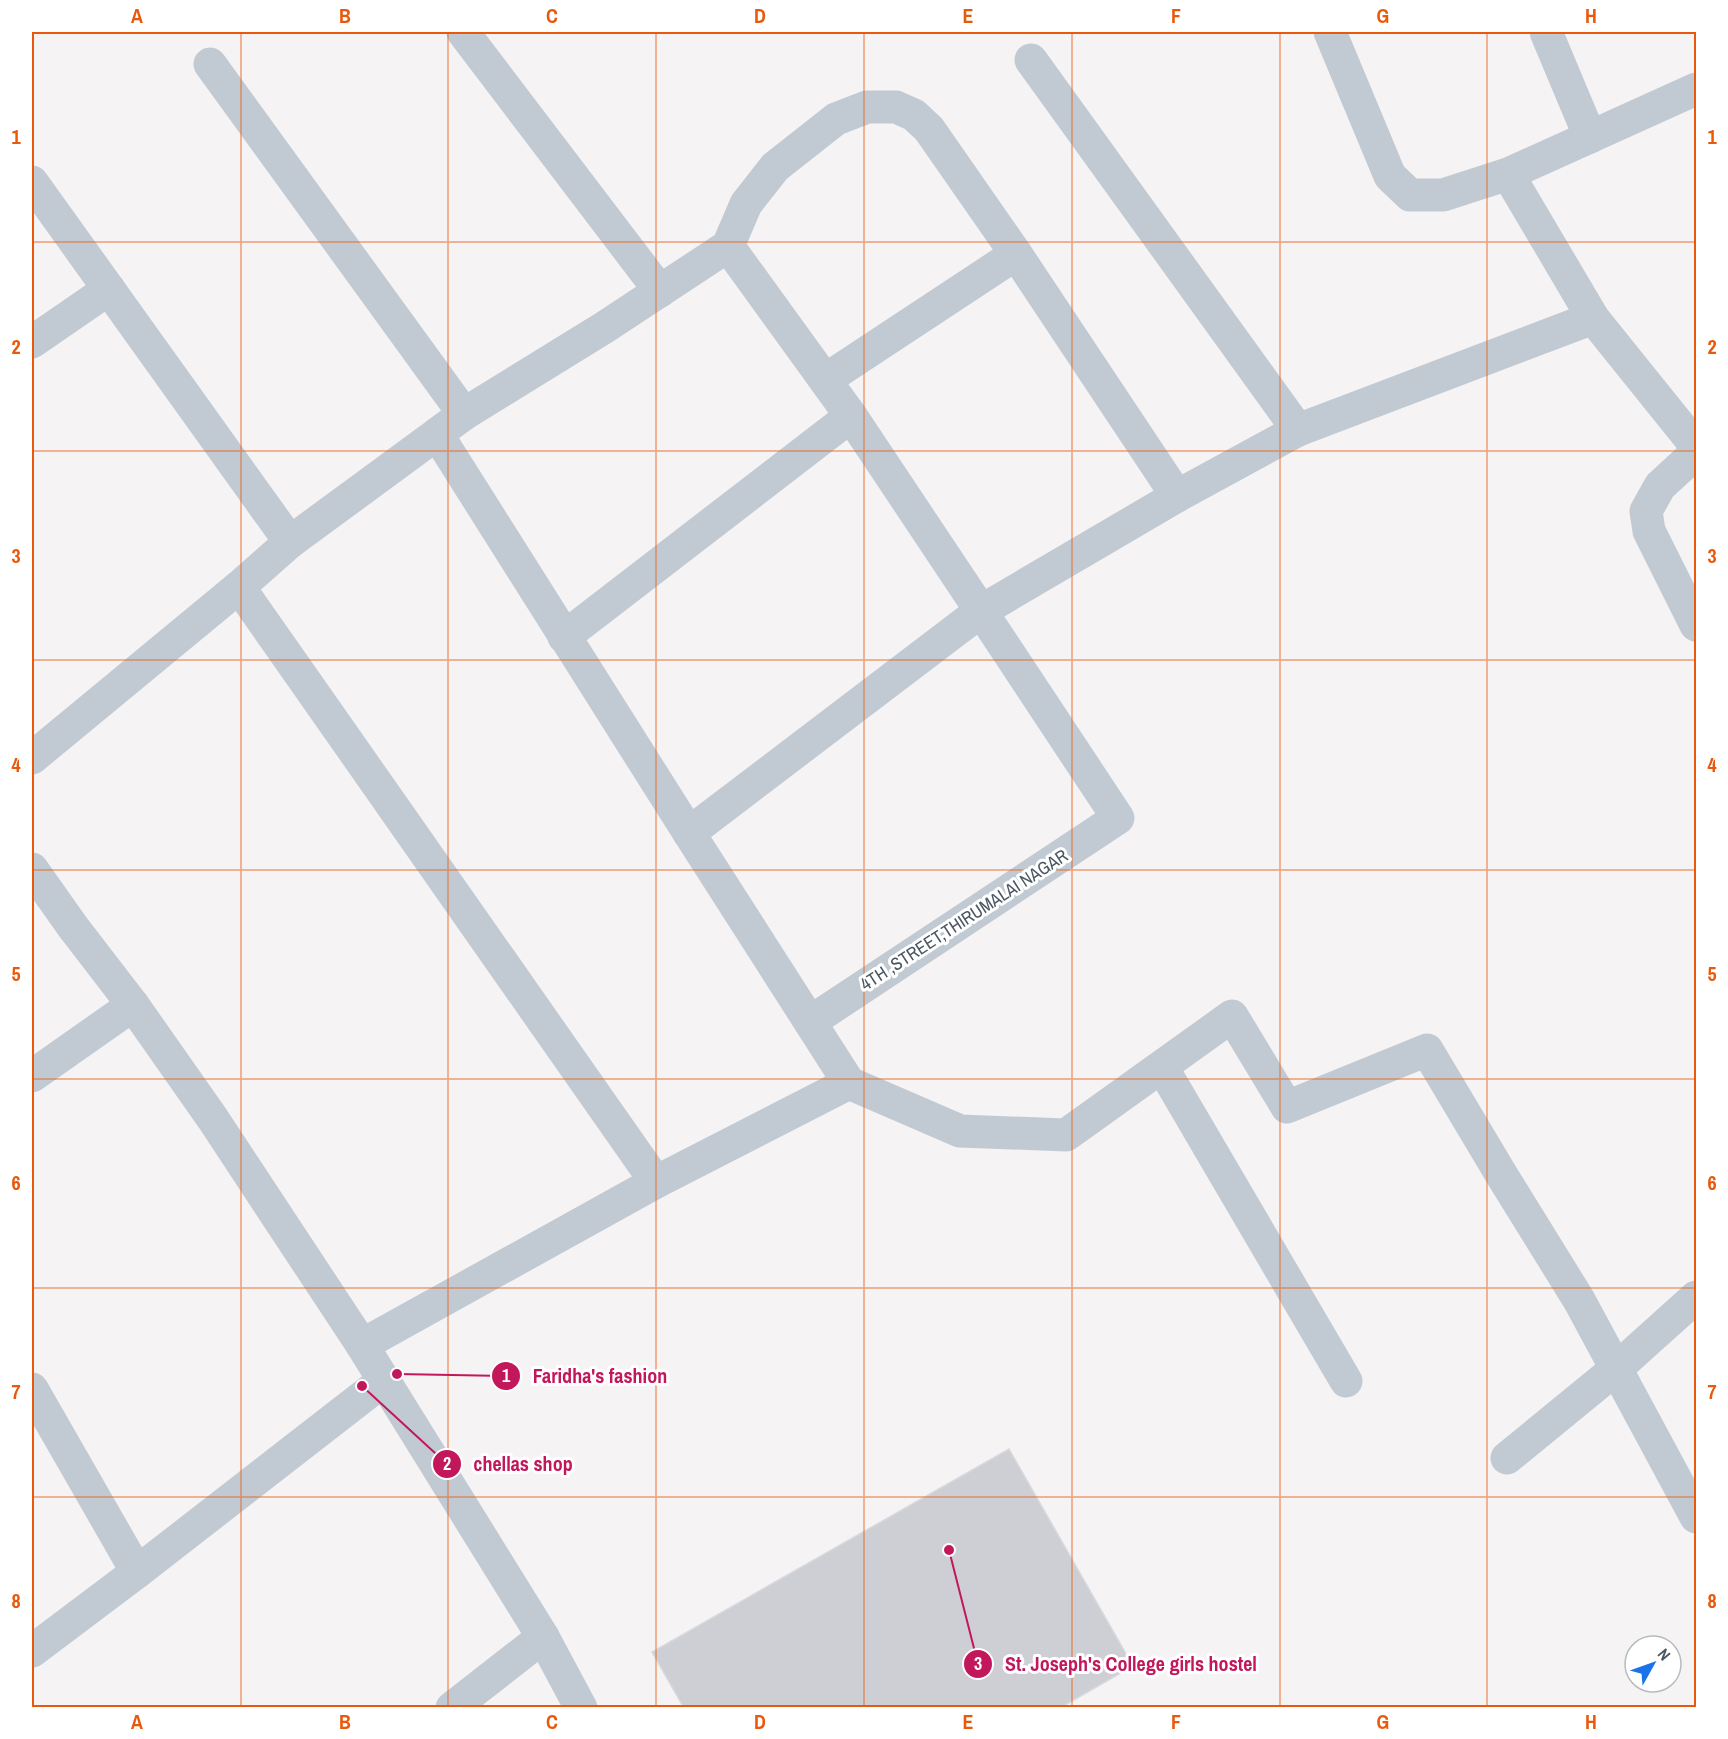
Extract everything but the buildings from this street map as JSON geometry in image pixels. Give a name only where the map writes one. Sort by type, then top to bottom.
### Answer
[{"type":"street","points":[[463,32],[660,291]]},
{"type":"street","points":[[1330,32],[1390,176],[1410,195],[1443,195],[1508,174],[1696,89]]},
{"type":"street","points":[[1546,32],[1590,137]]},
{"type":"street","points":[[1031,60],[1298,430]]},
{"type":"street","points":[[210,64],[464,414]]},
{"type":"street","points":[[32,758],[290,542],[436,434],[728,246],[746,204],[775,167],[836,119],[867,107],[896,107],[914,115],[929,129],[1016,254],[1177,496]]},
{"type":"street","points":[[1508,174],[1593,318],[1696,446]]},
{"type":"street","points":[[32,182],[290,542]]},
{"type":"street","points":[[728,246],[851,416],[981,611]]},
{"type":"street","points":[[825,380],[1016,254]]},
{"type":"street","points":[[32,342],[109,289]]},
{"type":"street","points":[[689,833],[981,611],[1177,496],[1298,430],[1593,318]]},
{"type":"street","points":[[564,637],[851,416]]},
{"type":"street","points":[[436,434],[849,1083],[960,1131],[1066,1135],[1232,1016],[1287,1107],[1427,1050],[1579,1300],[1696,1517]]},
{"type":"street","points":[[1696,453],[1660,486],[1646,511],[1649,531],[1696,626]]},
{"type":"street","points":[[239,587],[656,1182]]},
{"type":"street","name":"4TH ,STREET,THIRUMALAI NAGAR","points":[[810,1022],[1118,818],[981,611]]},
{"type":"street","points":[[32,869],[133,1005],[213,1119],[362,1345],[543,1637],[581,1707]]},
{"type":"street","points":[[32,1077],[133,1005]]},
{"type":"street","points":[[1162,1067],[1346,1381]]},
{"type":"street","points":[[362,1345],[656,1182],[849,1083]]},
{"type":"street","points":[[1507,1458],[1617,1368],[1696,1297]]},
{"type":"street","points":[[32,1651],[383,1381]]},
{"type":"street","points":[[32,1389],[136,1572]]},
{"type":"street","points":[[452,1707],[543,1637]]},
{"type":"place","name":"Faridha's fashion","points":[[397,1374]]},
{"type":"place","name":"chellas shop","points":[[362,1386]]},
{"type":"place","name":"St. Joseph's College girls hostel","points":[[949,1550]]}]
